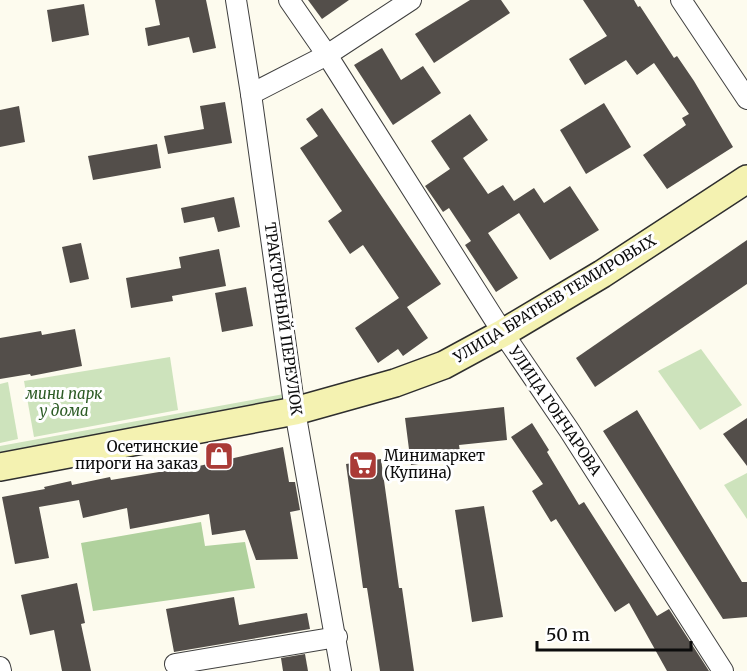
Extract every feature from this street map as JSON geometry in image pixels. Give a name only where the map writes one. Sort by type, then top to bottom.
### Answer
[{"type":"street","name":"ТРАКТОРНЫЙ ПЕРЕУЛОК","points":[[236,0],[295,411],[337,638],[341,671]]},
{"type":"street","name":"УЛИЦА ГОНЧАРОВА","points":[[289,0],[327,55],[503,333],[569,430],[723,671]]},
{"type":"street","points":[[251,94],[327,55],[411,0]]},
{"type":"street","points":[[681,0],[747,99]]},
{"type":"street","name":"УЛИЦА БРАТЬЕВ ТЕМИРОВЫХ","points":[[0,467],[295,411],[395,383],[434,368],[503,333],[602,274],[747,179]]},
{"type":"street","points":[[175,664],[337,638]]},
{"type":"green space","points":[[701,349],[742,405],[700,430],[658,371]]},
{"type":"green space","name":"мини парк у дома","points":[[170,357],[178,410],[34,437],[24,381]]},
{"type":"green space","name":"мини парк у дома","points":[[8,382],[18,439],[0,443],[0,384]]},
{"type":"green space","points":[[284,394],[286,403],[0,458],[0,446]]},
{"type":"green space","points":[[747,473],[747,519],[724,485]]},
{"type":"green space","points":[[201,522],[205,546],[245,542],[255,588],[93,611],[81,543]]},
{"type":"building","points":[[155,0],[206,0],[216,48],[193,53],[189,37],[148,46],[145,28],[160,25]]},
{"type":"building","points":[[308,0],[349,0],[322,19]]},
{"type":"building","points":[[470,0],[501,0],[510,13],[434,63],[415,34]]},
{"type":"building","points":[[583,0],[634,0],[674,58],[677,56],[694,81],[733,147],[667,189],[643,155],[686,125],[682,118],[689,114],[654,63],[637,75],[626,60],[585,85],[569,59],[607,36]]},
{"type":"building","points":[[84,4],[89,35],[52,42],[47,10]]},
{"type":"building","points":[[382,48],[401,80],[423,66],[441,93],[393,125],[354,65]]},
{"type":"building","points":[[225,102],[232,143],[168,154],[164,136],[204,129],[200,106]]},
{"type":"building","points":[[604,103],[631,147],[586,174],[560,130]]},
{"type":"building","points":[[19,106],[25,142],[0,147],[0,110]]},
{"type":"building","points":[[322,108],[441,284],[407,307],[428,338],[403,356],[398,349],[378,363],[355,328],[399,298],[363,245],[350,254],[328,221],[342,211],[300,148],[318,136],[306,119]]},
{"type":"building","points":[[470,114],[488,140],[463,158],[488,194],[503,185],[514,201],[534,188],[544,203],[570,186],[599,230],[550,260],[519,213],[488,233],[518,278],[496,292],[465,245],[471,241],[449,208],[443,212],[425,186],[450,169],[431,141]]},
{"type":"building","points":[[157,144],[161,168],[93,180],[88,156]]},
{"type":"building","points":[[234,197],[240,227],[218,232],[214,217],[184,223],[181,208]]},
{"type":"building","points":[[747,240],[747,284],[595,387],[576,358]]},
{"type":"building","points":[[81,243],[89,279],[70,283],[62,247]]},
{"type":"building","points":[[219,249],[226,286],[172,296],[173,301],[131,308],[126,278],[181,268],[179,257]]},
{"type":"building","points":[[246,287],[253,326],[222,332],[215,293]]},
{"type":"building","points":[[75,329],[82,366],[31,376],[30,374],[0,379],[0,338],[41,331],[42,335]]},
{"type":"building","points":[[504,407],[507,440],[459,445],[461,458],[411,465],[405,418]]},
{"type":"building","points":[[637,410],[742,582],[747,582],[747,617],[723,619],[603,431]]},
{"type":"building","points":[[747,418],[747,466],[723,434]]},
{"type":"building","points":[[532,423],[579,505],[584,502],[657,616],[669,609],[709,671],[667,671],[629,603],[615,612],[556,519],[551,522],[532,491],[543,484],[511,437]]},
{"type":"building","points":[[283,447],[289,482],[295,482],[300,510],[290,512],[298,559],[256,560],[245,530],[212,535],[209,514],[130,529],[127,508],[83,518],[79,500],[39,507],[49,558],[15,564],[2,497],[45,489],[44,487],[71,481],[72,485],[110,477],[111,480],[177,469],[177,471]]},
{"type":"building","points":[[381,459],[399,588],[402,588],[414,671],[380,671],[367,588],[363,588],[346,464]]},
{"type":"building","points":[[484,506],[503,617],[472,622],[455,510]]},
{"type":"building","points":[[77,583],[85,623],[81,624],[91,671],[62,671],[54,630],[30,635],[21,595]]},
{"type":"building","points":[[234,597],[239,625],[307,613],[310,629],[174,652],[166,609]]},
{"type":"building","points":[[305,654],[308,671],[283,671],[281,658]]},
{"type":"place","name":"Осетинские пироги на заказ","points":[[219,456]]},
{"type":"place","name":"Минимаркет (Купина)","points":[[363,465]]}]
